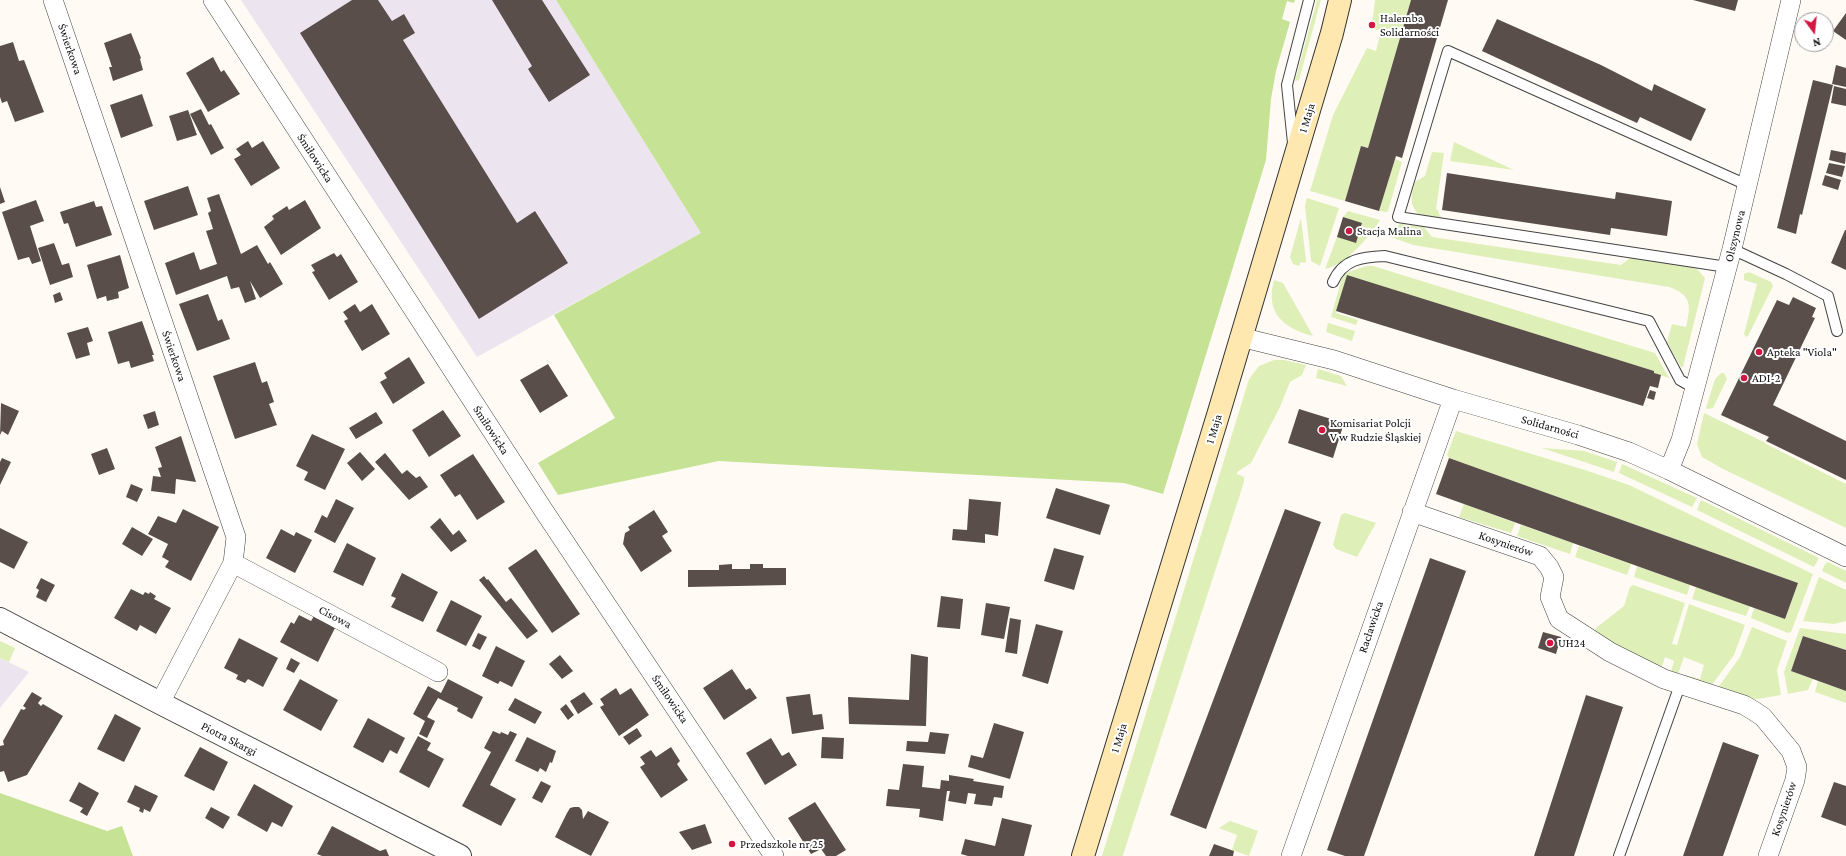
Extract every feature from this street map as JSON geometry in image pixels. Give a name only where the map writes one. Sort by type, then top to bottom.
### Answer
[{"type":"main road","name":"1 Maja","points":[[1083,856],[1219,412],[1340,0]]},
{"type":"street","name":"Świerkowa","points":[[53,0],[236,537],[233,563],[160,703]]},
{"type":"street","name":"Śmiłowicka","points":[[213,0],[544,511],[774,856]]},
{"type":"street","name":"Olszynowa","points":[[1669,470],[1681,440],[1730,258],[1791,0]]},
{"type":"street","name":"Solidarności","points":[[1240,337],[1334,360],[1453,399],[1578,435],[1629,452],[1846,556]]},
{"type":"street","name":"Racławicka","points":[[1291,856],[1412,512],[1446,423],[1453,399]]},
{"type":"street","name":"Kosynierów","points":[[1412,512],[1540,556],[1549,567],[1554,577],[1550,597],[1559,619],[1610,652],[1664,680],[1744,705],[1763,717],[1791,751],[1796,763],[1796,774],[1768,856]]},
{"type":"street","name":"Cisowa","points":[[233,563],[438,672]]},
{"type":"street","name":"Piotra Skargi","points":[[0,619],[160,703],[460,856]]},
{"type":"lane","points":[[1295,157],[1287,85],[1309,0]]},
{"type":"lane","points":[[1747,185],[1448,51],[1398,217],[1730,258],[1786,274],[1828,296],[1836,331]]},
{"type":"lane","points":[[1333,282],[1338,271],[1362,257],[1385,256],[1649,321],[1680,380],[1694,388]]},
{"type":"lane","points":[[1619,856],[1680,685]]},
{"type":"shaded area","points":[[241,0],[556,0],[701,233],[477,357]]},
{"type":"shaded area","points":[[0,658],[29,672],[0,708]]},
{"type":"green space","points":[[556,0],[1295,0],[1294,3],[1287,1],[1282,19],[1290,22],[1276,71],[1271,99],[1266,160],[1163,494],[1124,483],[719,461],[558,495],[538,463],[615,418],[554,315],[701,233]]},
{"type":"green space","points":[[1317,0],[1321,0],[1299,80],[1295,81]]},
{"type":"green space","points":[[1375,0],[1411,0],[1368,148],[1361,146],[1345,201],[1310,191],[1333,115],[1367,48],[1376,51],[1381,31],[1370,28]]},
{"type":"green space","points":[[1454,142],[1514,170],[1450,161]]},
{"type":"green space","points":[[1432,152],[1444,153],[1436,209],[1438,210],[1440,216],[1444,219],[1418,214],[1412,203],[1415,182],[1425,176]]},
{"type":"green space","points":[[1395,159],[1402,162],[1388,211],[1379,211]]},
{"type":"green space","points":[[1307,198],[1339,208],[1320,266],[1311,261],[1305,206]]},
{"type":"green space","points":[[1348,211],[1380,220],[1370,235],[1356,250],[1340,262],[1325,269],[1337,237],[1356,242],[1362,224],[1343,217]]},
{"type":"green space","points":[[1301,218],[1306,261],[1305,263],[1301,262],[1299,266],[1293,264],[1290,257]]},
{"type":"green space","points":[[1400,224],[1424,227],[1432,237],[1621,265],[1630,258],[1697,269],[1705,278],[1683,367],[1681,367],[1667,342],[1672,324],[1686,327],[1688,320],[1688,302],[1686,298],[1677,290],[1669,287],[1413,245],[1391,237],[1390,232]]},
{"type":"green space","points":[[1366,266],[1373,266],[1655,353],[1669,378],[1654,373],[1654,371],[1347,276],[1336,313],[1358,320],[1356,325],[1331,317],[1343,274]]},
{"type":"green space","points":[[1749,272],[1771,282],[1773,286],[1748,336],[1746,337],[1744,334],[1757,284],[1744,280],[1744,274]]},
{"type":"green space","points":[[1274,280],[1283,283],[1313,336],[1293,329],[1279,317],[1274,310],[1272,292]]},
{"type":"green space","points":[[1328,323],[1355,331],[1352,341],[1326,332]]},
{"type":"green space","points":[[1274,360],[1284,360],[1306,365],[1302,375],[1290,382],[1280,407],[1251,463],[1237,472],[1237,474],[1244,477],[1244,482],[1123,856],[1102,856],[1249,379],[1259,366]]},
{"type":"green space","points":[[1318,369],[1341,376],[1347,386],[1316,378]]},
{"type":"green space","points":[[1721,373],[1724,373],[1727,379],[1713,408],[1708,409],[1706,408],[1715,379]]},
{"type":"green space","points":[[1704,413],[1846,484],[1846,528],[1723,469],[1702,457],[1697,444]]},
{"type":"green space","points":[[1456,431],[1629,485],[1813,574],[1791,632],[1788,633],[1751,618],[1754,608],[1785,619],[1798,583],[1449,458],[1447,455]]},
{"type":"green space","points":[[1542,448],[1584,451],[1617,462],[1614,472]]},
{"type":"green space","points":[[1622,464],[1697,498],[1692,507],[1619,473]]},
{"type":"green space","points":[[1701,500],[1819,558],[1814,567],[1697,510]]},
{"type":"green space","points":[[1464,504],[1515,523],[1511,533],[1459,517]]},
{"type":"green space","points":[[1345,513],[1376,523],[1357,557],[1336,549],[1333,545],[1341,515]]},
{"type":"green space","points":[[1521,525],[1573,543],[1570,554],[1517,536]]},
{"type":"green space","points":[[1579,546],[1631,564],[1627,575],[1575,557]]},
{"type":"green space","points":[[1828,562],[1846,571],[1846,583],[1822,571],[1825,564]]},
{"type":"green space","points":[[1637,566],[1690,585],[1687,595],[1634,577]]},
{"type":"green space","points":[[1819,577],[1846,590],[1846,621],[1834,624],[1803,621]]},
{"type":"green space","points":[[1633,585],[1685,603],[1672,644],[1677,645],[1689,604],[1745,625],[1734,655],[1711,686],[1684,677],[1685,675],[1700,679],[1704,665],[1684,657],[1678,674],[1671,671],[1674,661],[1665,657],[1661,669],[1593,633],[1596,628],[1624,606],[1630,587]]},
{"type":"green space","points":[[1696,587],[1750,606],[1746,616],[1692,599]]},
{"type":"green space","points":[[1752,627],[1787,641],[1777,670],[1781,695],[1752,700],[1717,689],[1740,657]]},
{"type":"green space","points":[[1800,628],[1846,634],[1846,650],[1803,636],[1791,671],[1813,679],[1808,690],[1788,694],[1784,672]]},
{"type":"green space","points":[[0,641],[15,648],[9,662],[0,658]]},
{"type":"green space","points":[[1818,681],[1846,691],[1846,703],[1815,692]]},
{"type":"green space","points":[[0,793],[107,831],[122,826],[133,856],[0,856]]},
{"type":"green space","points":[[1230,821],[1258,831],[1249,856],[1232,850],[1237,835],[1219,828]]},
{"type":"building","points":[[352,0],[378,0],[392,21],[404,14],[415,33],[403,40],[517,223],[535,211],[568,263],[479,319],[300,33]]},
{"type":"building","points":[[492,0],[542,0],[590,75],[549,102],[528,69],[532,66]]},
{"type":"building","points":[[1411,0],[1448,0],[1402,158],[1396,156],[1379,211],[1345,201],[1361,146],[1368,148]]},
{"type":"building","points":[[1693,0],[1738,0],[1735,11]]},
{"type":"building","points":[[1846,13],[1846,40],[1834,32]]},
{"type":"building","points":[[1497,19],[1601,65],[1652,91],[1654,84],[1706,109],[1691,141],[1640,117],[1637,123],[1482,51]]},
{"type":"building","points":[[131,33],[141,58],[143,70],[113,81],[109,67],[112,67],[104,43]]},
{"type":"building","points":[[13,42],[19,61],[24,60],[44,112],[15,122],[7,101],[2,103],[0,97],[0,46]]},
{"type":"building","points":[[213,57],[221,72],[224,70],[240,94],[208,112],[186,73]]},
{"type":"building","points":[[1836,65],[1846,68],[1846,87],[1832,84]]},
{"type":"building","points":[[1813,80],[1833,85],[1802,215],[1800,214],[1796,234],[1777,228]]},
{"type":"building","points":[[1834,86],[1846,89],[1846,106],[1831,103]]},
{"type":"building","points":[[142,94],[153,126],[121,138],[110,105]]},
{"type":"building","points":[[201,109],[209,125],[211,124],[224,148],[211,155],[190,114]]},
{"type":"building","points":[[188,110],[197,135],[177,141],[169,116]]},
{"type":"building","points":[[248,141],[252,148],[263,141],[280,168],[251,186],[234,159],[241,155],[236,149]]},
{"type":"building","points":[[1831,150],[1846,153],[1845,164],[1829,160]]},
{"type":"building","points":[[1829,163],[1845,166],[1842,177],[1826,173]]},
{"type":"building","points":[[1447,173],[1615,199],[1616,192],[1672,201],[1667,236],[1611,228],[1610,235],[1442,210]]},
{"type":"building","points":[[1825,175],[1841,180],[1838,190],[1822,185]]},
{"type":"building","points":[[188,186],[198,215],[154,230],[144,201]]},
{"type":"building","points":[[0,187],[5,202],[0,204]]},
{"type":"building","points":[[219,194],[241,254],[257,245],[268,264],[270,262],[283,284],[260,298],[250,281],[256,299],[245,303],[239,287],[231,289],[227,276],[176,295],[165,263],[194,252],[200,270],[217,264],[206,231],[213,229],[208,213],[211,211],[207,198]]},
{"type":"building","points":[[36,200],[44,221],[30,226],[41,261],[32,264],[29,257],[18,260],[2,212]]},
{"type":"building","points":[[305,200],[321,228],[281,255],[264,227],[274,219],[272,216],[287,206],[289,210]]},
{"type":"building","points":[[94,201],[96,207],[102,206],[112,235],[76,247],[68,223],[64,224],[60,212]]},
{"type":"building","points":[[1343,217],[1362,223],[1356,243],[1337,237]]},
{"type":"building","points":[[1846,230],[1846,270],[1831,263]]},
{"type":"building","points":[[54,243],[62,265],[69,263],[73,277],[50,285],[38,248]]},
{"type":"building","points":[[334,253],[337,257],[341,254],[358,282],[329,300],[312,272],[315,271],[311,265]]},
{"type":"building","points":[[120,255],[129,288],[118,292],[119,298],[107,301],[106,296],[97,299],[87,265]]},
{"type":"building","points":[[1347,275],[1654,371],[1654,373],[1661,375],[1658,388],[1650,386],[1643,406],[1336,311]]},
{"type":"building","points":[[60,292],[63,300],[55,303],[53,295]]},
{"type":"building","points":[[208,294],[218,321],[222,319],[230,339],[197,351],[179,304]]},
{"type":"building","points":[[1793,297],[1816,308],[1812,317],[1815,318],[1773,405],[1846,441],[1846,480],[1766,441],[1769,437],[1721,415],[1777,300],[1789,305]]},
{"type":"building","points":[[355,304],[360,312],[372,304],[390,334],[362,351],[344,321],[348,319],[343,312]]},
{"type":"building","points":[[142,321],[154,355],[152,355],[154,361],[131,368],[129,361],[118,364],[108,332]]},
{"type":"building","points":[[88,327],[93,341],[87,343],[90,355],[76,359],[67,333]]},
{"type":"building","points":[[409,357],[425,383],[393,404],[380,382],[387,378],[384,373]]},
{"type":"building","points":[[255,362],[262,383],[267,381],[274,402],[269,404],[277,425],[235,439],[213,376]]},
{"type":"building","points":[[548,364],[568,396],[540,413],[520,380]]},
{"type":"building","points":[[1650,390],[1656,392],[1654,400],[1647,398]]},
{"type":"building","points":[[1,403],[19,411],[8,435],[2,431],[0,435]]},
{"type":"building","points":[[1299,409],[1344,423],[1333,458],[1288,443]]},
{"type":"building","points":[[443,410],[461,436],[429,457],[412,430]]},
{"type":"building","points":[[155,411],[159,425],[148,429],[143,415]]},
{"type":"building","points":[[376,412],[383,423],[356,439],[349,428]]},
{"type":"building","points":[[312,434],[345,449],[325,490],[304,480],[308,472],[296,466]]},
{"type":"building","points":[[181,436],[196,482],[176,479],[175,494],[151,491],[153,476],[161,477],[158,468],[162,467],[155,447]]},
{"type":"building","points":[[107,448],[115,469],[99,475],[91,454]]},
{"type":"building","points":[[360,452],[375,469],[362,481],[347,463]]},
{"type":"building","points":[[385,453],[402,474],[407,470],[416,478],[420,476],[428,487],[409,500],[375,462]]},
{"type":"building","points":[[473,454],[505,502],[477,520],[460,494],[455,497],[440,475]]},
{"type":"building","points":[[2,458],[11,462],[0,485],[0,462]]},
{"type":"building","points":[[1449,458],[1798,583],[1785,619],[1436,494]]},
{"type":"building","points":[[131,484],[143,489],[137,502],[126,497]]},
{"type":"building","points":[[1056,488],[1110,505],[1100,535],[1046,518]]},
{"type":"building","points":[[336,499],[354,508],[335,543],[314,532],[322,515],[327,518]]},
{"type":"building","points":[[969,499],[1001,502],[998,536],[985,534],[985,543],[952,540],[953,529],[967,530]]},
{"type":"building","points":[[183,509],[219,527],[191,581],[165,567],[169,561],[162,557],[168,544],[148,534],[158,516],[176,523]]},
{"type":"building","points":[[1285,509],[1321,522],[1206,829],[1170,815]]},
{"type":"building","points":[[654,510],[668,532],[662,536],[672,551],[641,572],[623,544],[625,533],[630,530],[628,527]]},
{"type":"building","points":[[440,518],[453,535],[459,530],[467,541],[451,552],[430,527]]},
{"type":"building","points":[[132,527],[153,539],[142,556],[122,544]]},
{"type":"building","points":[[0,528],[28,542],[14,569],[0,562]]},
{"type":"building","points":[[281,529],[294,536],[296,532],[312,540],[295,573],[266,558]]},
{"type":"building","points":[[347,543],[376,558],[363,586],[333,572]]},
{"type":"building","points":[[1054,548],[1084,556],[1074,590],[1044,581]]},
{"type":"building","points":[[536,549],[580,614],[552,633],[508,568]]},
{"type":"building","points":[[1430,558],[1466,571],[1364,856],[1345,856],[1327,850]]},
{"type":"building","points":[[732,564],[732,569],[750,569],[750,564],[763,564],[763,568],[786,568],[786,585],[688,587],[688,570],[719,570],[719,565]]},
{"type":"building","points":[[402,573],[438,592],[423,622],[391,607],[396,598],[391,596]]},
{"type":"building","points":[[484,576],[506,602],[511,598],[538,631],[527,639],[479,580]]},
{"type":"building","points":[[41,578],[55,585],[46,602],[36,597],[39,590],[36,588]]},
{"type":"building","points":[[131,589],[143,595],[145,592],[149,594],[150,592],[156,596],[154,599],[171,608],[156,634],[140,625],[137,631],[114,618]]},
{"type":"building","points":[[941,596],[963,599],[960,629],[937,627]]},
{"type":"building","points":[[451,600],[482,616],[466,646],[436,631]]},
{"type":"building","points":[[986,603],[1010,607],[1004,639],[981,635]]},
{"type":"building","points":[[299,615],[311,621],[314,616],[335,628],[318,662],[280,642],[291,622],[294,624]]},
{"type":"building","points":[[1010,618],[1021,620],[1017,654],[1005,652]]},
{"type":"building","points":[[1036,624],[1063,631],[1048,684],[1022,676]]},
{"type":"building","name":"UH24","points":[[1543,632],[1561,637],[1556,654],[1538,648]]},
{"type":"building","points":[[478,633],[487,637],[480,650],[472,646]]},
{"type":"building","points":[[1803,636],[1846,650],[1846,691],[1791,671]]},
{"type":"building","points":[[239,638],[278,658],[263,687],[248,679],[245,683],[236,679],[238,675],[224,668]]},
{"type":"building","points":[[496,646],[525,661],[512,687],[500,681],[498,684],[482,676]]},
{"type":"building","points":[[911,654],[928,657],[926,726],[849,724],[848,697],[909,700]]},
{"type":"building","points":[[560,655],[573,671],[562,679],[549,664]]},
{"type":"building","points":[[291,658],[300,663],[294,673],[286,669]]},
{"type":"building","points":[[732,669],[746,690],[750,688],[757,698],[724,720],[703,688]]},
{"type":"building","points":[[300,679],[338,700],[321,731],[283,710]]},
{"type":"building","points":[[448,679],[483,697],[472,719],[457,711],[458,708],[438,698],[427,717],[435,721],[427,738],[419,734],[425,721],[413,714],[428,686],[441,693]]},
{"type":"building","points":[[616,688],[620,695],[631,688],[649,715],[619,736],[600,707],[604,705],[600,699]]},
{"type":"building","points":[[32,692],[42,698],[38,703],[41,706],[43,704],[63,716],[27,775],[8,782],[4,771],[0,772],[0,746],[4,745],[3,741],[21,709],[24,710],[26,708],[23,706]]},
{"type":"building","points":[[584,692],[593,704],[578,714],[570,701]]},
{"type":"building","points":[[810,694],[813,715],[822,714],[824,729],[792,734],[786,697]]},
{"type":"building","points":[[1586,695],[1623,707],[1574,856],[1534,856]]},
{"type":"building","points":[[515,698],[542,712],[535,724],[508,710]]},
{"type":"building","points":[[566,704],[574,715],[568,720],[560,709]]},
{"type":"building","points":[[115,714],[141,728],[124,762],[97,749]]},
{"type":"building","points":[[368,718],[405,738],[397,754],[390,750],[383,763],[353,747]]},
{"type":"building","points":[[994,723],[1024,732],[1010,779],[968,767],[971,755],[983,758]]},
{"type":"building","points":[[637,728],[642,736],[629,745],[623,737]]},
{"type":"building","points":[[493,731],[508,735],[510,731],[517,734],[490,785],[516,799],[501,826],[462,806],[491,752],[484,748]]},
{"type":"building","points":[[930,732],[949,734],[945,754],[906,751],[907,741],[928,742]]},
{"type":"building","points":[[418,736],[431,743],[427,750],[444,759],[429,788],[399,772]]},
{"type":"building","points":[[527,737],[556,751],[552,763],[550,762],[546,772],[540,768],[538,772],[515,761]]},
{"type":"building","points":[[822,737],[844,738],[843,759],[821,758]]},
{"type":"building","points":[[771,738],[782,756],[789,752],[797,765],[765,785],[746,753]]},
{"type":"building","points":[[1723,742],[1759,755],[1723,856],[1683,856]]},
{"type":"building","points":[[200,747],[228,762],[214,791],[184,776]]},
{"type":"building","points":[[671,747],[680,761],[677,764],[688,780],[661,798],[640,767],[645,764],[640,757],[651,750],[656,757]]},
{"type":"building","points":[[903,764],[924,766],[922,787],[940,789],[941,780],[949,781],[949,775],[1004,786],[1002,798],[994,797],[992,806],[974,804],[976,794],[968,793],[966,804],[948,801],[950,791],[947,791],[943,821],[919,817],[920,809],[886,806],[888,789],[899,790]]},
{"type":"building","points":[[541,781],[551,786],[542,803],[532,798]]},
{"type":"building","points":[[79,782],[99,793],[87,816],[80,812],[83,808],[69,801]]},
{"type":"building","points":[[1834,782],[1846,786],[1846,826],[1821,817]]},
{"type":"building","points":[[254,784],[293,806],[282,827],[272,822],[267,832],[237,815]]},
{"type":"building","points":[[135,785],[158,796],[150,812],[144,809],[143,813],[139,811],[140,808],[127,802]]},
{"type":"building","points":[[815,802],[846,850],[836,856],[826,856],[821,849],[811,854],[788,818]]},
{"type":"building","points":[[211,807],[230,817],[223,829],[205,818]]},
{"type":"building","points":[[579,807],[582,810],[583,819],[588,811],[609,822],[591,856],[555,837],[570,808]]},
{"type":"building","points":[[1002,818],[1032,825],[1024,856],[968,856],[961,854],[965,839],[995,846]]},
{"type":"building","points":[[705,824],[712,843],[692,850],[679,832]]},
{"type":"building","points":[[332,826],[380,851],[386,849],[389,856],[322,856],[317,854]]},
{"type":"building","points":[[1214,844],[1234,851],[1233,856],[1209,856]]},
{"type":"place","name":"Halemba Solidarności","points":[[1372,25]]},
{"type":"place","name":"Stacja Malina","points":[[1349,231]]},
{"type":"place","name":"Apteka \"Viola\"","points":[[1759,352]]},
{"type":"place","name":"ADI-2","points":[[1744,378]]},
{"type":"place","name":"Komisariat Polcji V w Rudzie Śląskiej","points":[[1322,430]]},
{"type":"place","name":"UH24","points":[[1550,643]]},
{"type":"place","name":"Przedszkole nr 25","points":[[732,844]]}]
